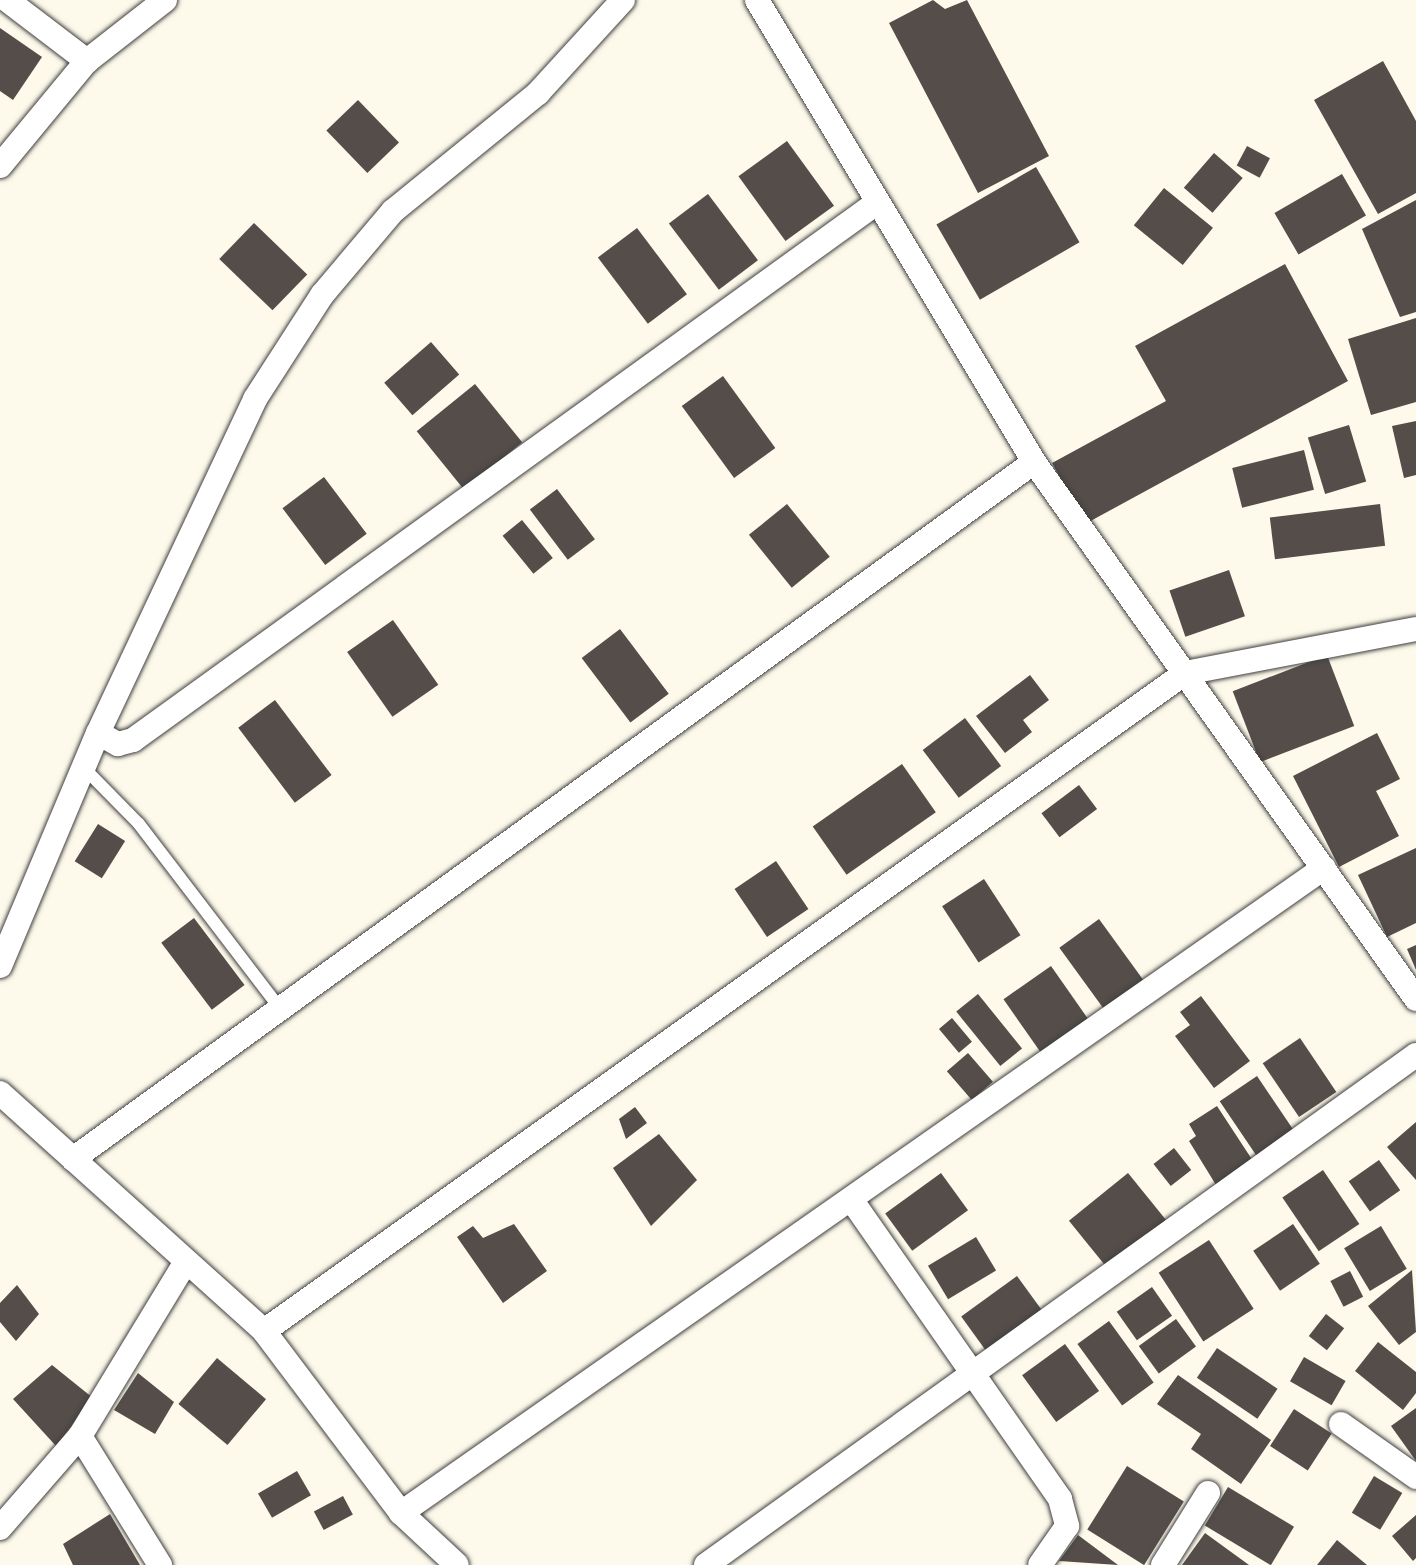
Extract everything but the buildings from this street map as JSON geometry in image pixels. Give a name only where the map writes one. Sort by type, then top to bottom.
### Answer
[{"type":"street","points":[[7,0],[87,61]]},
{"type":"street","points":[[0,166],[87,61],[165,0]]},
{"type":"street","points":[[0,966],[98,733],[255,399],[322,295],[393,211],[538,93],[623,0]]},
{"type":"street","points":[[757,0],[875,204],[1034,462],[1416,999]]},
{"type":"street","points":[[98,733],[118,744],[133,740],[875,204]]},
{"type":"street","points":[[73,1159],[1034,462]]},
{"type":"street","points":[[264,1331],[1185,673],[1416,629]]},
{"type":"street","points":[[401,1513],[853,1202],[1324,868]]},
{"type":"street","points":[[706,1565],[1416,1055]]},
{"type":"street","points":[[0,1093],[184,1265],[264,1331],[401,1513],[457,1565]]},
{"type":"street","points":[[853,1202],[976,1373],[1060,1499],[1067,1526],[1040,1565]]},
{"type":"street","points":[[0,1528],[80,1436],[184,1265]]},
{"type":"street","points":[[1341,1424],[1416,1477]]},
{"type":"street","points":[[80,1436],[160,1565]]},
{"type":"street","points":[[1163,1565],[1208,1493]]},
{"type":"lane","points":[[84,768],[139,824],[279,1007]]}]
